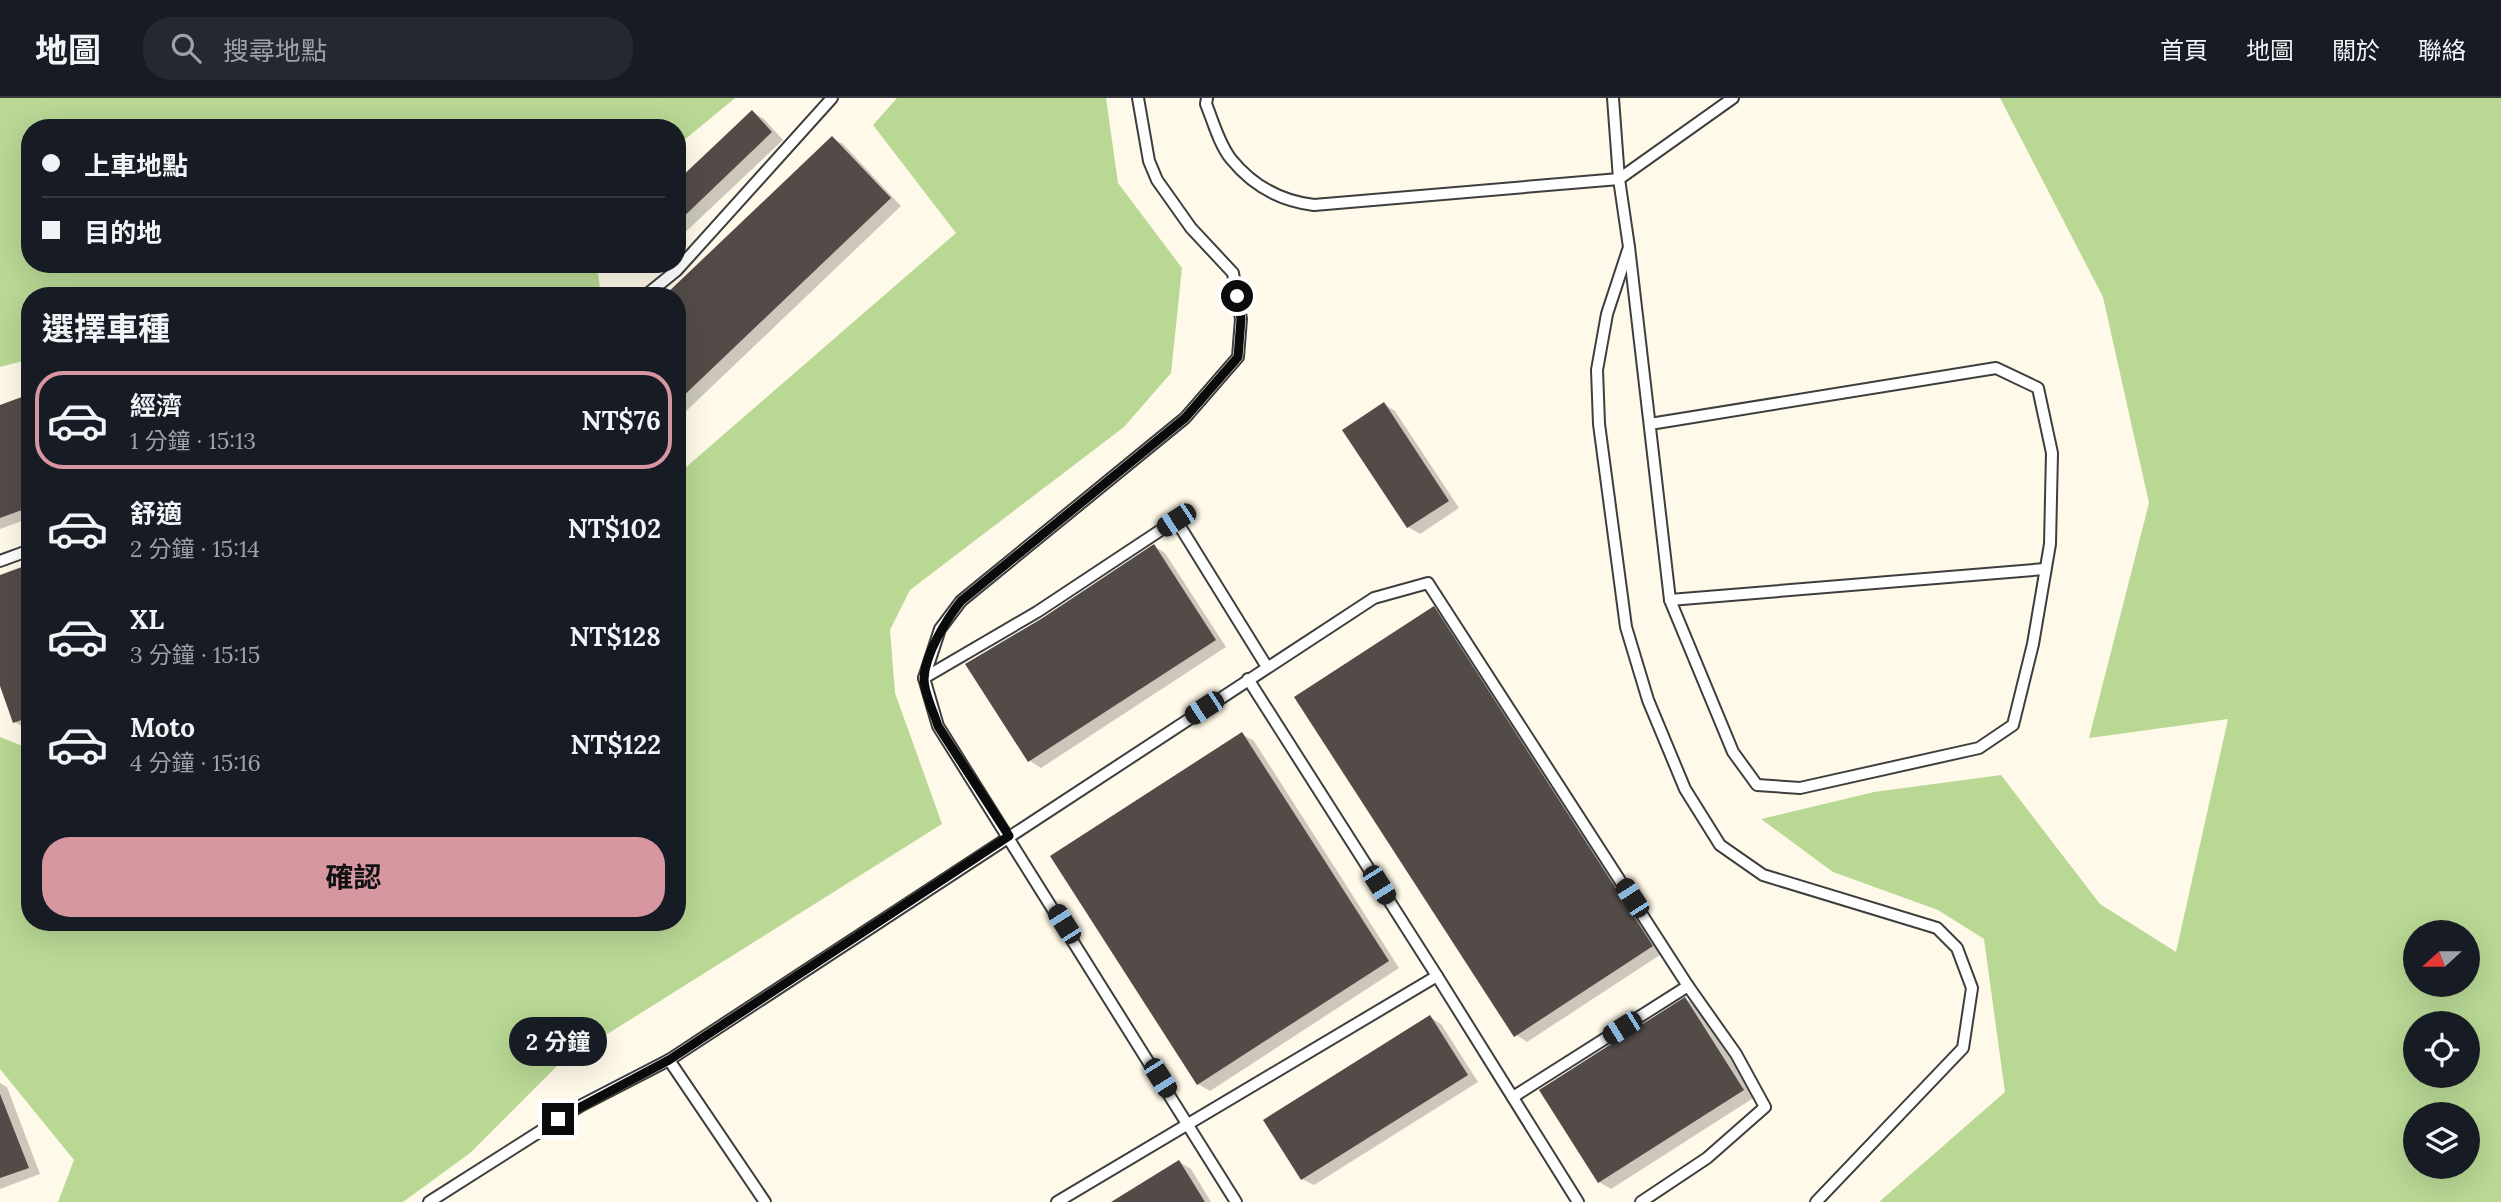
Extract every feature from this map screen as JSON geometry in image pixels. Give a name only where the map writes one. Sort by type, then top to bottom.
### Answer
[{"type":"lane","points":[[686,260],[832,98]]},
{"type":"lane","points":[[1138,98],[1149,161],[1157,180],[1191,228],[1233,273],[1241,319],[1238,357],[1185,418],[961,601],[940,629],[924,678],[938,726],[1236,1202]]},
{"type":"lane","points":[[1207,98],[1206,104],[1230,158],[1269,192],[1295,203],[1314,205],[1619,178],[1733,98]]},
{"type":"lane","points":[[1613,98],[1619,178],[1670,600],[1733,752],[1757,785],[1800,788],[1979,748],[2013,725],[2033,644],[2050,544],[2052,453],[2038,388],[1996,368],[1650,424]]},
{"type":"lane","points":[[1629,247],[1606,314],[1597,370],[1599,424],[1626,627],[1648,700],[1685,789],[1720,845],[1763,875],[1937,928],[1957,948],[1972,988],[1963,1048],[1816,1202]]},
{"type":"lane","points":[[656,287],[673,273]]},
{"type":"lane","points":[[924,678],[1037,612],[1176,520],[1267,667]]},
{"type":"lane","points":[[0,561],[21,553]]},
{"type":"lane","points":[[1670,600],[2045,569]]},
{"type":"lane","points":[[429,1202],[580,1105],[669,1060],[1374,597],[1428,583],[1688,986],[1736,1054],[1765,1107],[1707,1158],[1641,1202]]},
{"type":"lane","points":[[1248,679],[1578,1202]]},
{"type":"lane","points":[[1057,1202],[1437,976]]},
{"type":"lane","points":[[1513,1097],[1688,986]]},
{"type":"lane","points":[[669,1060],[765,1202]]},
{"type":"green space","points":[[0,98],[735,98],[686,139],[686,119],[21,119],[21,273],[598,273],[600,287],[21,287],[21,361],[0,367]]},
{"type":"green space","points":[[897,98],[1106,98],[1118,183],[1182,268],[1171,373],[1124,427],[910,590],[890,630],[895,693],[942,824],[558,1065],[470,1153],[403,1202],[58,1202],[74,1160],[0,1069],[0,737],[21,745],[21,931],[686,931],[686,467],[956,233],[873,125]]},
{"type":"green space","points":[[2000,98],[2501,98],[2501,1202],[1879,1202],[2005,1092],[1984,939],[1938,910],[1833,872],[1761,819],[1874,792],[2001,775],[2100,904],[2176,952],[2228,719],[2089,738],[2149,503],[2103,297]]},
{"type":"building","points":[[752,110],[772,132],[686,214],[686,172]]},
{"type":"building","points":[[832,136],[891,198],[686,393],[686,287],[673,287]]},
{"type":"building","points":[[21,397],[21,510],[0,518],[0,405]]},
{"type":"building","points":[[1384,402],[1449,501],[1407,528],[1342,430]]},
{"type":"building","points":[[1154,544],[1216,640],[1028,762],[965,664],[1041,619]]},
{"type":"building","points":[[21,567],[21,720],[13,723],[0,686],[0,575]]},
{"type":"building","points":[[1434,606],[1653,946],[1514,1037],[1294,697]]},
{"type":"building","points":[[1242,732],[1389,961],[1197,1085],[1050,856]]},
{"type":"building","points":[[1685,997],[1744,1090],[1598,1183],[1539,1090]]},
{"type":"building","points":[[1430,1015],[1468,1075],[1301,1180],[1263,1120]]},
{"type":"building","points":[[0,1094],[29,1168],[0,1178]]},
{"type":"building","points":[[1179,1160],[1205,1202],[1111,1202]]},
{"type":"route","points":[[558,1119],[669,1060],[1009,836],[938,726],[924,678],[940,629],[961,601],[1185,418],[1238,357],[1241,319],[1237,296]]}]
